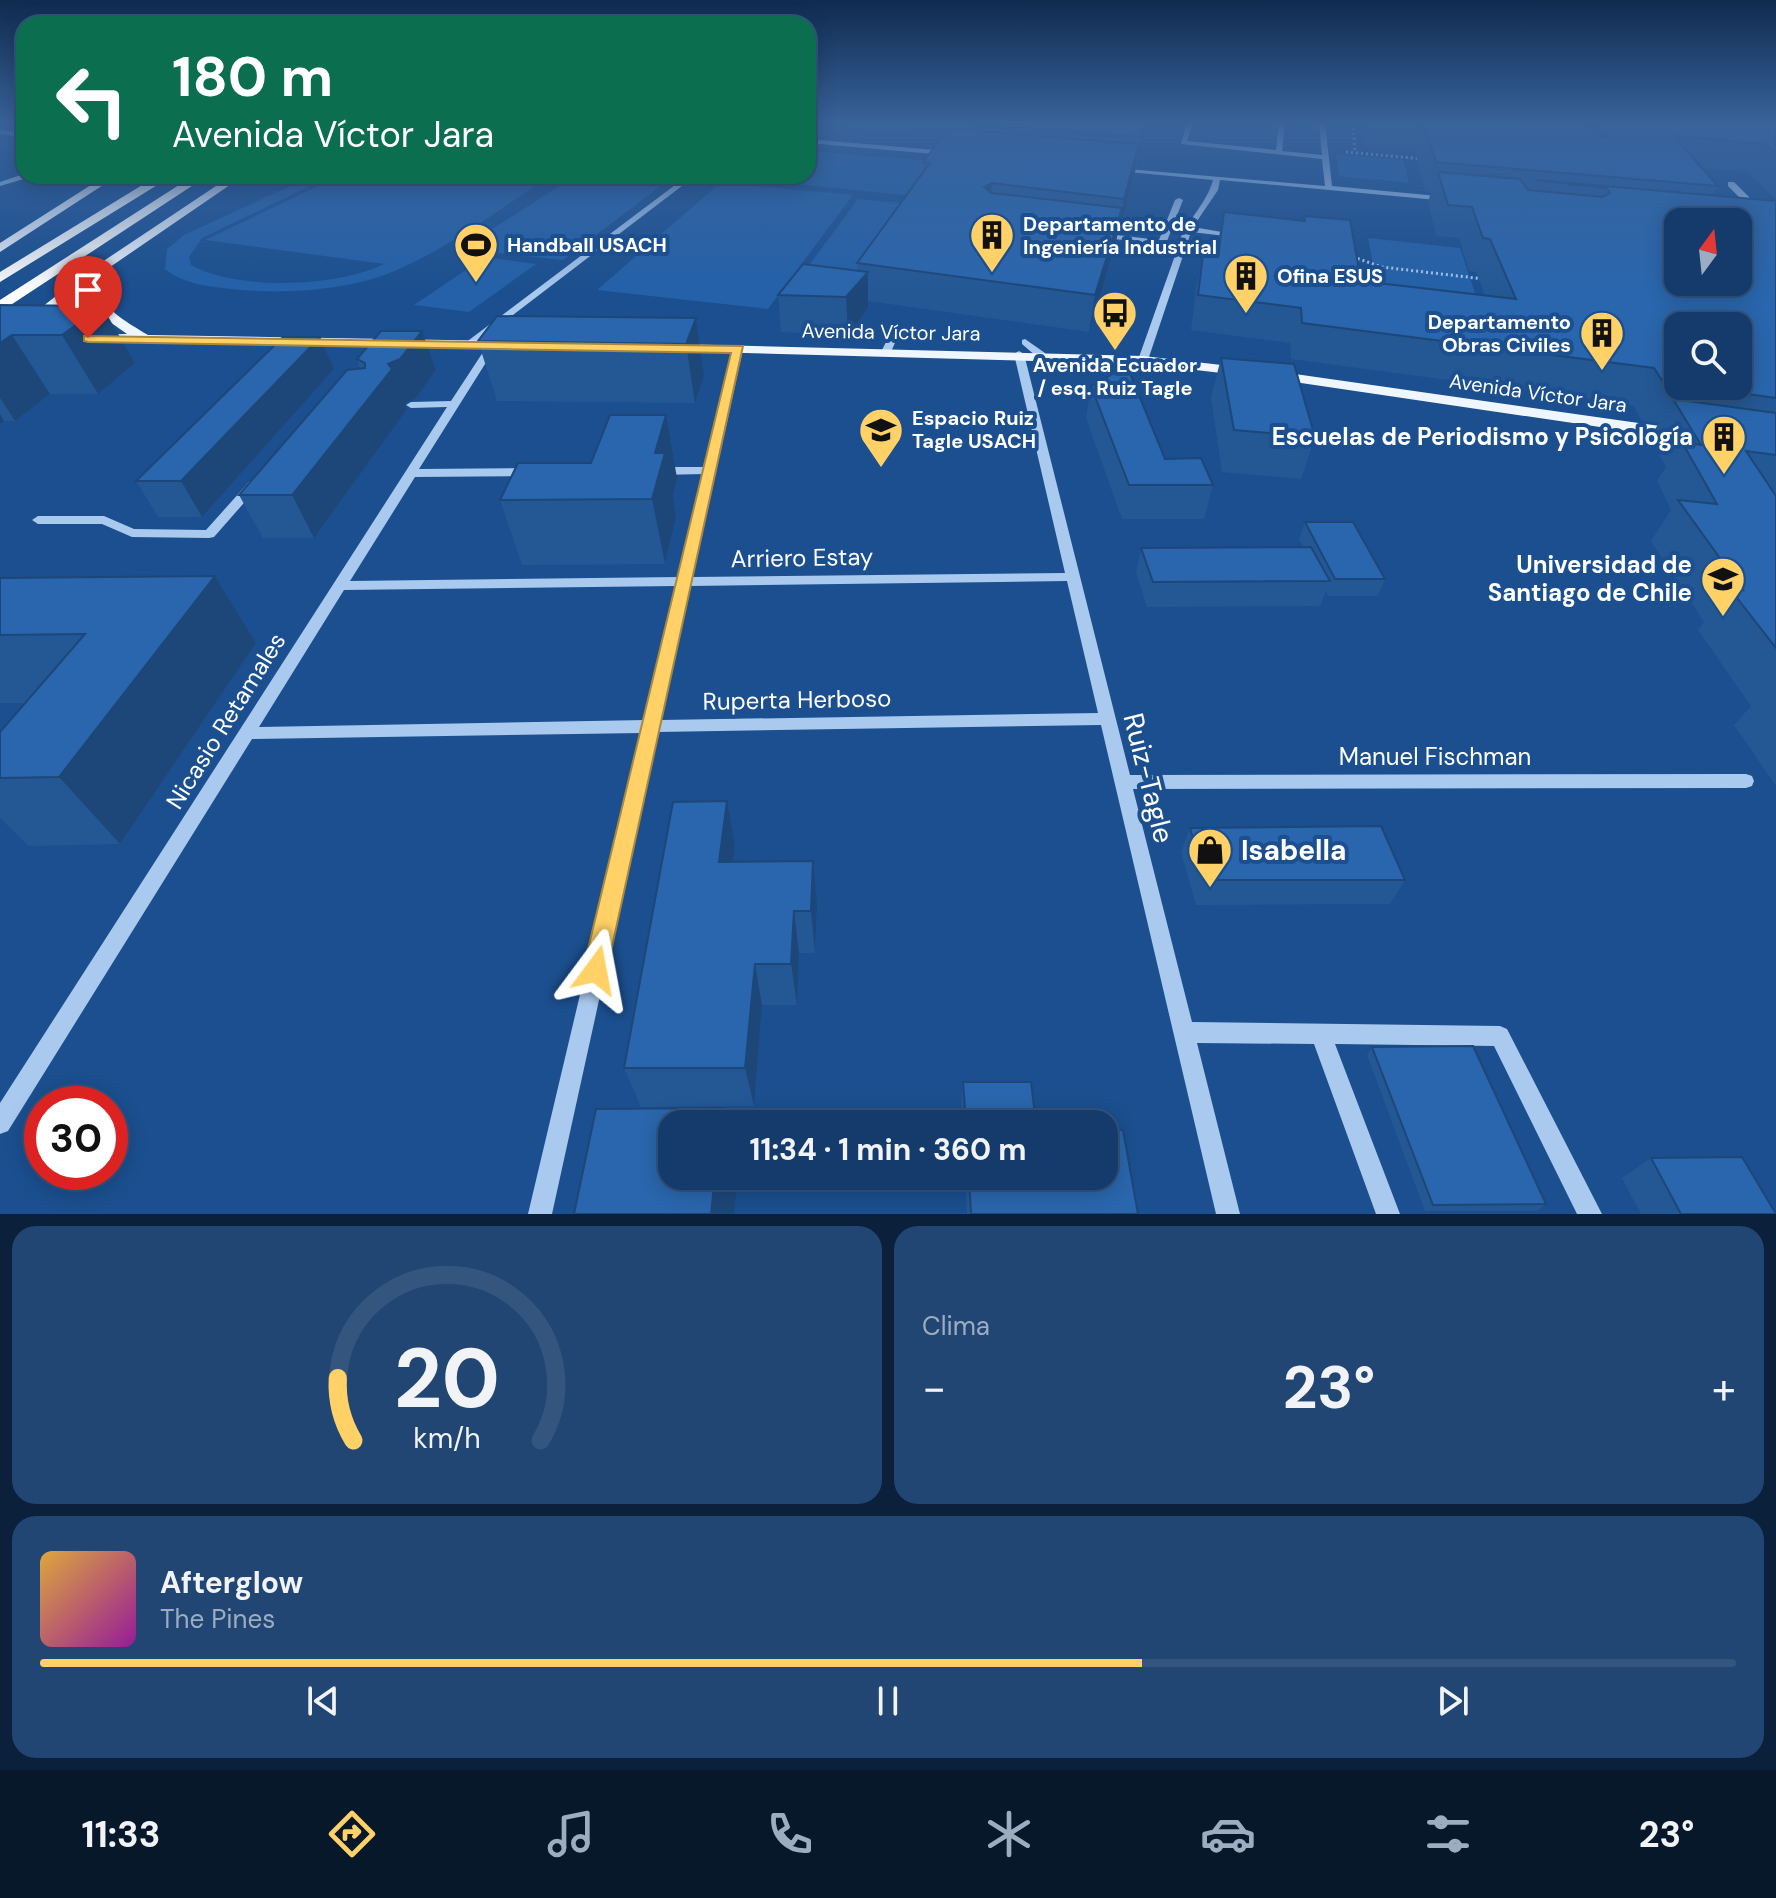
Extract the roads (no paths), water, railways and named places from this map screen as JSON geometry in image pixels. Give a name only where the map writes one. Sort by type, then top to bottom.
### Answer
[{"type":"highway","points":[[0,278],[153,184]]},
{"type":"highway","points":[[0,307],[189,184]]},
{"type":"main road","points":[[0,248],[100,184]]},
{"type":"main road","points":[[3,340],[88,277],[226,184]]},
{"type":"main road","points":[[88,277],[93,297],[115,321],[147,339]]},
{"type":"main road","points":[[3,340],[34,337]]},
{"type":"main road","points":[[74,338],[524,345]]},
{"type":"main road","name":"Avenida Víctor Jara","points":[[661,348],[886,352],[1022,348],[1041,355],[1143,360],[1274,375],[1698,436]]},
{"type":"street","points":[[1143,360],[1188,229],[1214,190],[1217,180]]},
{"type":"street","points":[[1236,180],[1466,200]]},
{"type":"street","points":[[1328,180],[1329,188]]},
{"type":"street","points":[[468,345],[680,184]]},
{"type":"street","points":[[1731,184],[1763,217]]},
{"type":"street","points":[[1162,243],[1179,200]]},
{"type":"street","points":[[1188,229],[1251,236]]},
{"type":"street","points":[[1084,233],[1183,245]]},
{"type":"street","points":[[886,352],[893,336]]},
{"type":"street","name":"Nicasio Retamales","points":[[0,1123],[492,345]]},
{"type":"street","name":"Ruiz-Tagle","points":[[1022,348],[1073,577],[1228,1214]]},
{"type":"street","points":[[540,1214],[738,349]]},
{"type":"street","points":[[411,405],[455,404]]},
{"type":"street","points":[[650,471],[710,470]]},
{"type":"street","points":[[412,473],[544,472]]},
{"type":"street","points":[[38,520],[104,520],[132,533],[209,534],[258,478]]},
{"type":"street","name":"Arriero Estay","points":[[340,586],[1073,577]]},
{"type":"street","name":"Ruperta Herboso","points":[[247,733],[1107,719]]},
{"type":"street","name":"Manuel Fischman","points":[[1123,782],[1746,781]]},
{"type":"street","points":[[1184,1032],[1500,1036],[1590,1214]]},
{"type":"street","points":[[1320,1033],[1388,1214]]},
{"type":"place","name":"Departamento de Ingeniería Industrial","points":[[992,274]]},
{"type":"place","name":"Handball USACH","points":[[476,284]]},
{"type":"place","name":"Ofina ESUS","points":[[1246,315]]},
{"type":"place","name":"Avenida Ecuador / esq. Ruiz Tagle","points":[[1115,352]]},
{"type":"place","name":"Departamento Obras Civiles","points":[[1602,372]]},
{"type":"place","name":"Espacio Ruiz Tagle USACH","points":[[881,469]]},
{"type":"place","name":"Escuelas de Periodismo y Psicología","points":[[1724,476]]},
{"type":"place","name":"Universidad de Santiago de Chile","points":[[1723,618]]},
{"type":"place","name":"Isabella","points":[[1210,889]]}]
